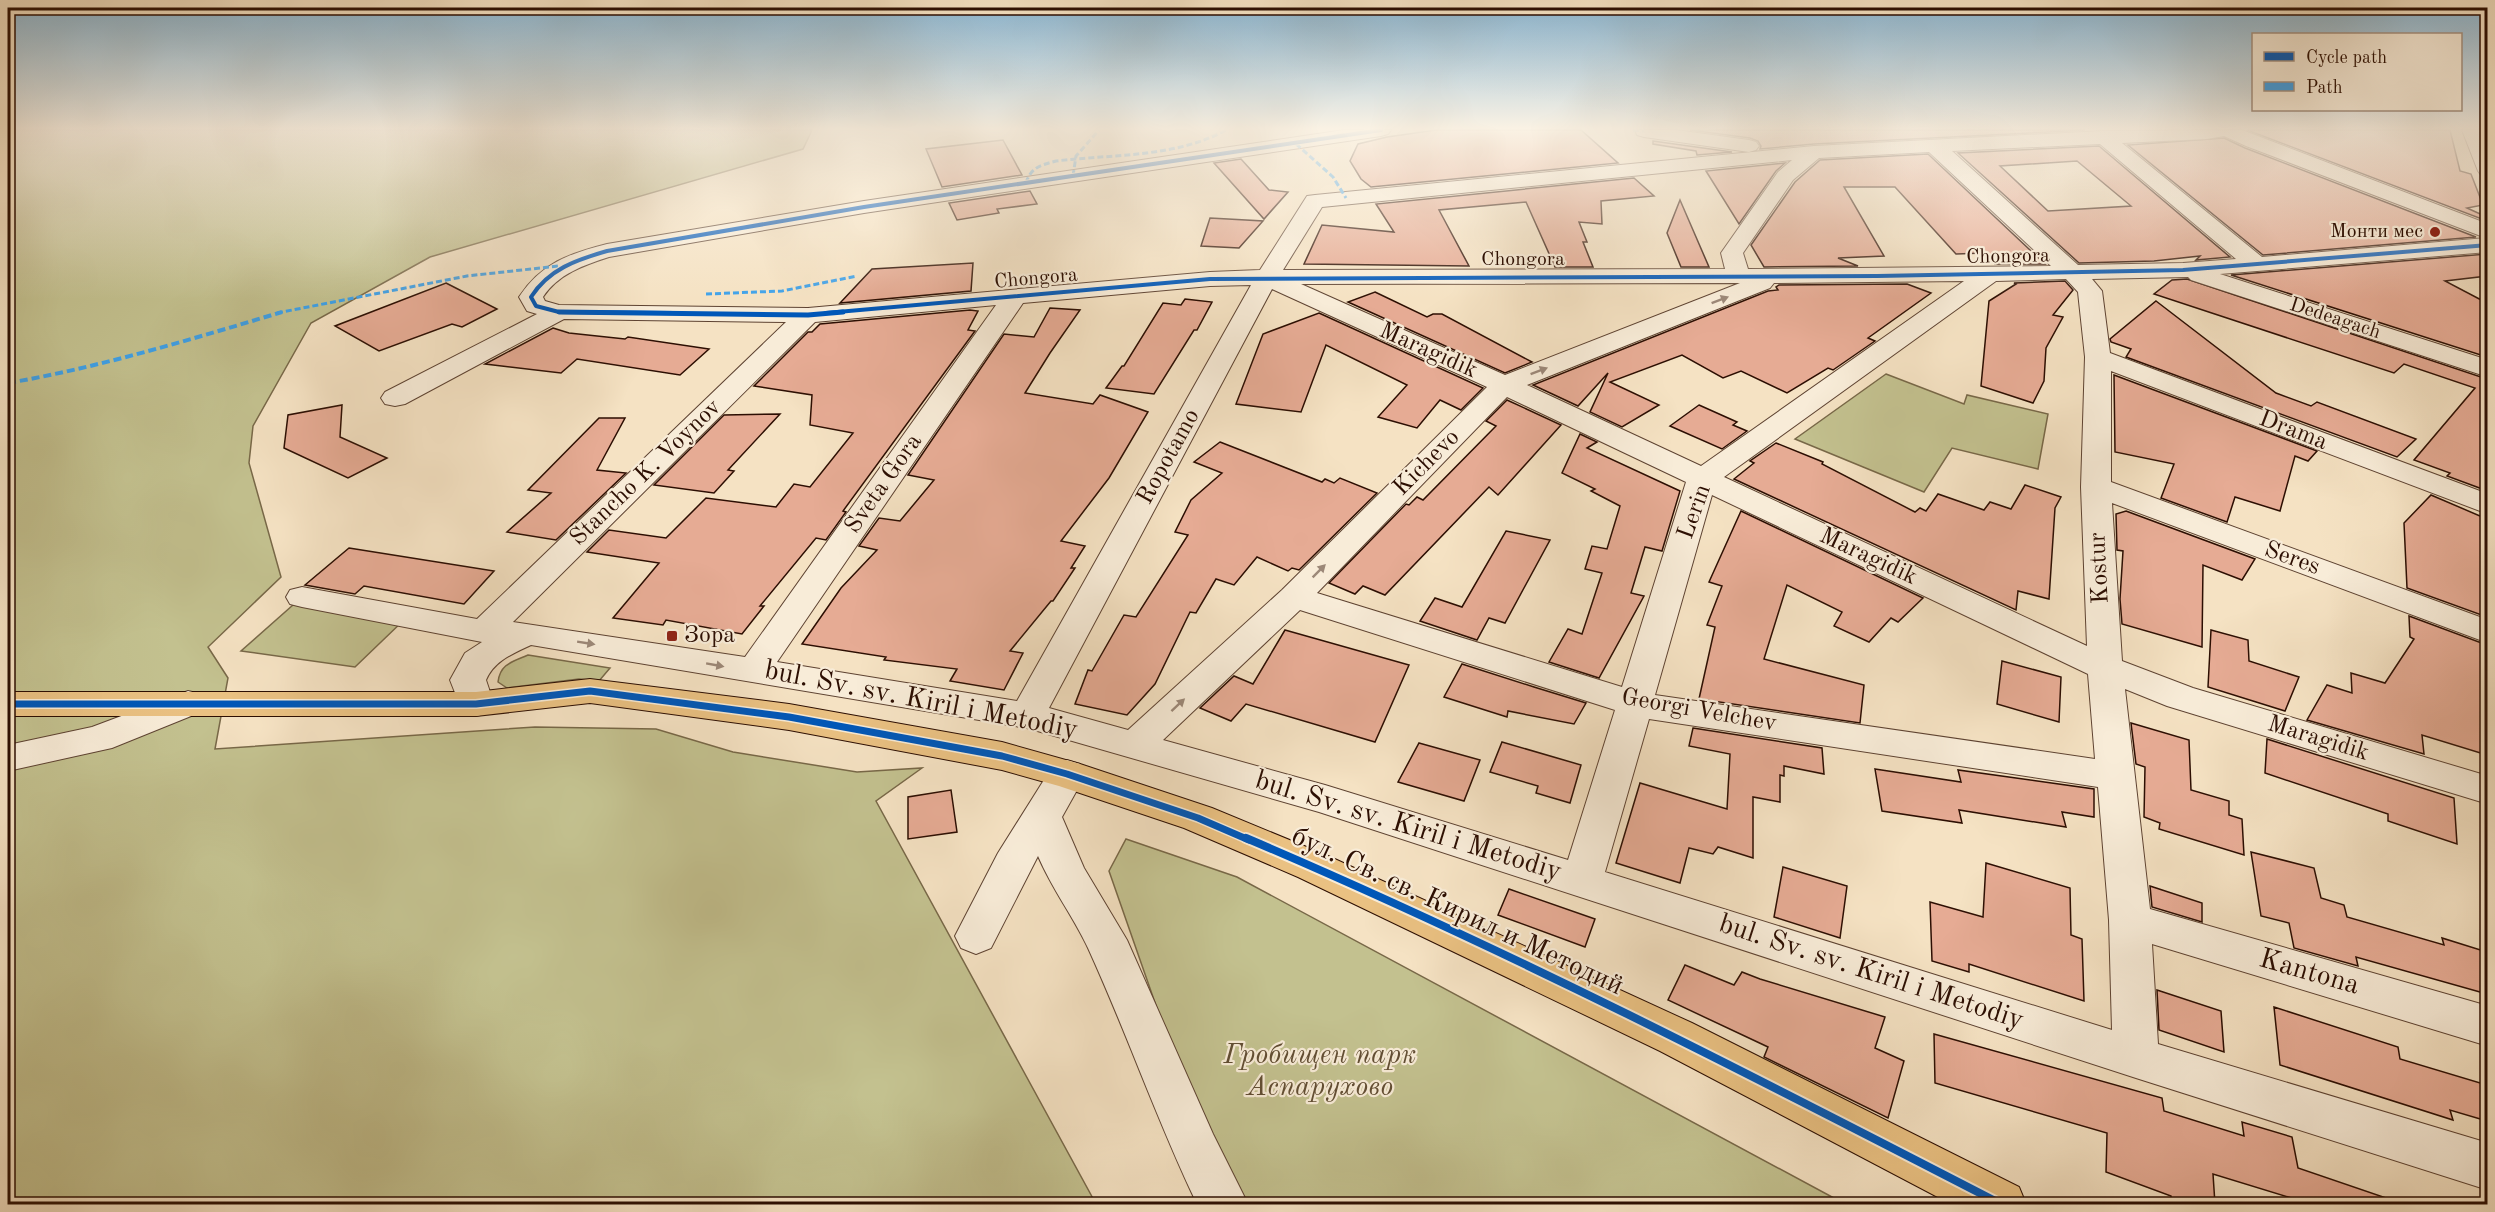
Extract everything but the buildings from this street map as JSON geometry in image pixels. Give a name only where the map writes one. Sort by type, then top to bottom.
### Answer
[{"type":"main road","name":"бул. Св. св. Кирил и Методий","points":[[8,704],[476,704],[590,691],[789,717],[991,754],[1067,774],[1198,818],[1312,866],[1676,1037],[2001,1204]]},
{"type":"street","points":[[559,312],[537,306],[531,297],[538,285],[549,275],[579,259],[607,251],[864,207],[1001,187]]},
{"type":"street","name":"Ropotamo","points":[[1027,715],[1267,278],[1315,201],[1462,187]]},
{"type":"street","points":[[1738,276],[1732,253],[1778,187]]},
{"type":"street","name":"Kostur","points":[[1978,187],[2090,291],[2098,357],[2096,487],[2105,668],[2130,920],[2136,1058]]},
{"type":"street","points":[[2163,187],[2257,264]]},
{"type":"street","points":[[2369,187],[2487,232]]},
{"type":"street","name":"Chongora","points":[[559,312],[808,315],[1210,279],[1780,276],[2182,270],[2487,245]]},
{"type":"street","name":"Dedeagach","points":[[2182,270],[2487,369]]},
{"type":"street","name":"Lerin","points":[[1582,881],[1702,479],[1990,274]]},
{"type":"street","name":"Kichevo","points":[[1135,745],[1294,597],[1504,385],[1780,276]]},
{"type":"street","name":"Maragidik","points":[[1267,278],[1504,385],[2105,668],[2180,697],[2487,790]]},
{"type":"street","name":"Sveta Gora","points":[[754,670],[1014,298]]},
{"type":"street","points":[[395,398],[559,312]]},
{"type":"street","name":"Stancho K. Voynov","points":[[484,631],[808,315]]},
{"type":"street","name":"Drama","points":[[2098,357],[2487,505]]},
{"type":"street","name":"Seres","points":[[2096,487],[2487,632]]},
{"type":"street","name":"bul. Sv. sv. Kiril i Metodiy","points":[[302,597],[484,631],[528,634],[1027,715],[1325,799],[2136,1058],[2487,1167]]},
{"type":"street","name":"Georgi Velchev","points":[[1294,597],[1635,704],[2115,776]]},
{"type":"street","points":[[476,704],[468,680],[477,661],[499,646],[528,634]]},
{"type":"street","points":[[789,717],[815,681]]},
{"type":"street","points":[[8,758],[99,739],[188,703]]},
{"type":"street","points":[[975,936],[1012,864],[1067,774]]},
{"type":"street","points":[[1042,817],[1066,874],[1106,939],[1196,1150],[1223,1204]]},
{"type":"street","name":"Kantona","points":[[2130,920],[2487,1026]]},
{"type":"green space","points":[[8,187],[673,187],[430,257],[311,323],[253,426],[249,463],[281,577],[208,647],[228,678],[215,749],[535,727],[656,729],[733,752],[857,772],[922,768],[876,801],[1096,1204],[8,1204]]},
{"type":"green space","points":[[1886,374],[1964,404],[1967,395],[2048,414],[2038,469],[1952,448],[1924,492],[1795,439]]},
{"type":"green space","points":[[302,597],[406,618],[355,667],[241,651]]},
{"type":"green space","points":[[528,655],[610,668],[599,681],[579,679],[507,688],[498,682],[504,667]]},
{"type":"green space","name":"Гробищен парк Аспарухово","points":[[1126,839],[1237,877],[1845,1204],[1236,1204],[1204,1143],[1109,871]]},
{"type":"marked path","points":[[1339,187],[1346,198]]},
{"type":"marked path","points":[[8,383],[44,377],[156,350],[292,309],[467,276],[558,266]]},
{"type":"marked path","points":[[706,294],[782,291],[857,276]]},
{"type":"cycle path","points":[[1001,187],[864,207],[607,251],[574,261],[554,272],[545,279],[531,297],[536,306],[559,312],[808,315],[1210,279],[1877,276],[2183,270],[2488,245]]},
{"type":"cycle path","points":[[8,704],[476,704],[590,691],[789,717],[1002,756],[1067,774],[1198,818],[1312,866],[1676,1037],[2001,1204]]},
{"type":"place","name":"Монти мес","points":[[2435,232]]},
{"type":"place","name":"Зора","points":[[672,636]]}]
